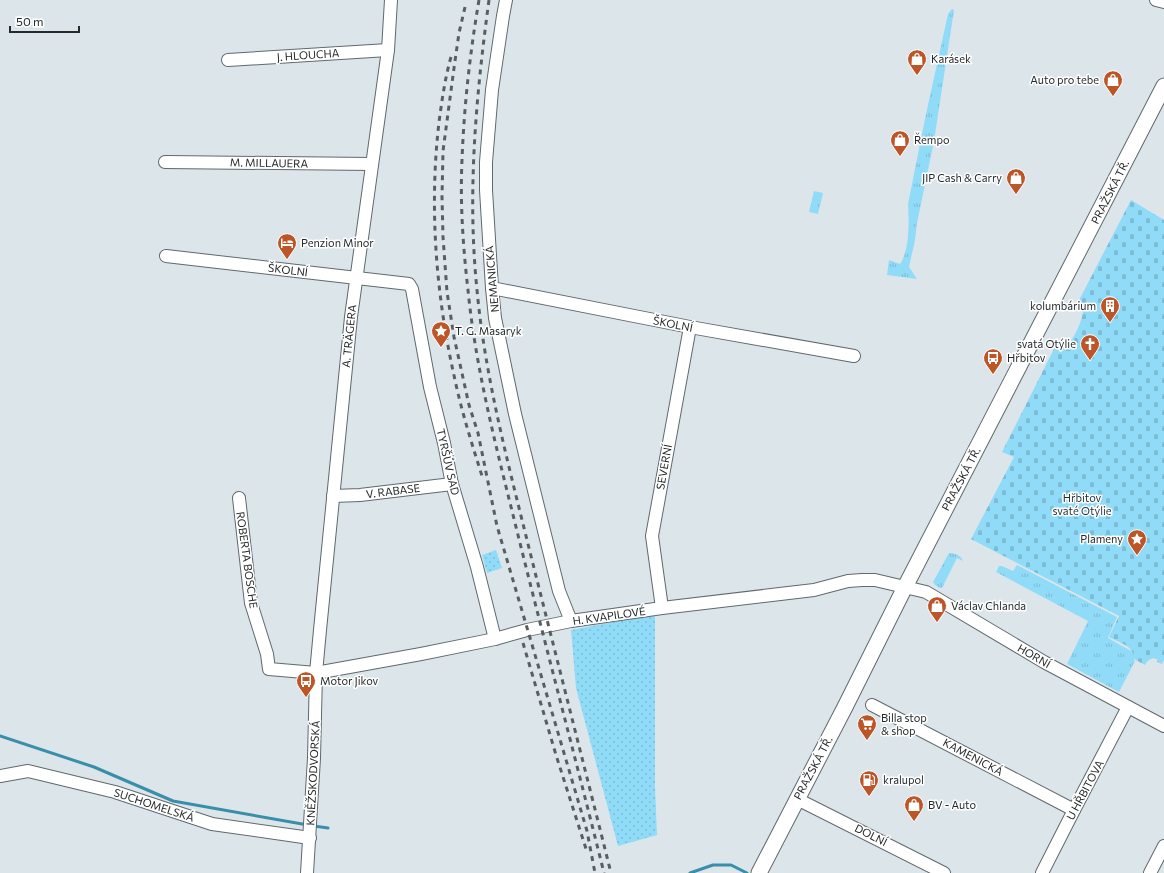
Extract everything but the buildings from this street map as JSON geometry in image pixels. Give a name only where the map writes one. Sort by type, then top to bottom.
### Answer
[{"type":"main road","name":"PRAŽSKÁ TŘ.","points":[[759,873],[905,587],[1163,90]]},
{"type":"street","name":"A. TRÄGERA","points":[[316,673],[356,278],[388,50],[391,0]]},
{"type":"street","name":"NEMANICKÁ","points":[[506,0],[492,90],[486,162],[486,190],[492,288],[496,318],[515,414],[559,591],[571,621]]},
{"type":"street","points":[[1156,0],[1164,2]]},
{"type":"street","name":"J. HLOUCHA","points":[[228,60],[388,50]]},
{"type":"street","name":"M. MILLAUERA","points":[[165,162],[372,164]]},
{"type":"street","name":"ŠKOLNÍ","points":[[166,256],[409,284]]},
{"type":"street","name":"TYRŠŮV SAD","points":[[409,284],[412,289],[430,387],[444,443],[452,484],[477,567],[495,639]]},
{"type":"street","name":"ŠKOLNÍ","points":[[492,288],[690,327],[854,356]]},
{"type":"street","name":"SEVERNÍ","points":[[662,608],[652,536],[690,327]]},
{"type":"street","name":"V. RABASE","points":[[333,496],[360,495],[452,484]]},
{"type":"street","name":"ROBERTA BOSCHE","points":[[239,498],[251,603],[267,654],[269,668],[316,673]]},
{"type":"street","name":"H. KVAPILOVÉ","points":[[316,673],[495,639],[527,630],[571,621],[662,608],[814,590],[848,581],[875,580],[905,587]]},
{"type":"street","name":"HORNÍ","points":[[905,587],[926,592],[1044,662],[1164,726]]},
{"type":"street","name":"KNĚŽSKODVORSKÁ","points":[[307,873],[315,728],[316,673]]},
{"type":"street","name":"KAMENICKÁ","points":[[872,705],[1074,810]]},
{"type":"street","name":"U HŘBITOVA","points":[[1042,873],[1128,707]]},
{"type":"street","name":"SUCHOMELSKÁ","points":[[0,776],[28,772],[115,792],[212,824],[310,828]]},
{"type":"street","name":"DOLNÍ","points":[[797,799],[944,873]]},
{"type":"street","points":[[1150,873],[1164,846]]},
{"type":"green space","points":[[952,9],[954,10],[934,141],[909,267],[917,279],[887,275],[889,260],[900,264],[906,251],[909,218],[908,204],[948,14]]},
{"type":"green space","points":[[814,191],[823,193],[818,214],[809,212]]},
{"type":"green space","name":"Hřbitov svaté Otýlie","points":[[1131,200],[1164,220],[1164,660],[1162,664],[1157,662],[1158,659],[1156,658],[1152,659],[1145,665],[1134,659],[1134,655],[1129,648],[1109,637],[1119,616],[971,539],[1014,457],[1002,452],[1056,345],[1061,347],[1067,345],[1075,334],[1083,312],[1076,306]]},
{"type":"green space","points":[[496,550],[502,568],[487,573],[482,555]]},
{"type":"green space","points":[[949,553],[953,553],[961,557],[963,561],[957,558],[942,588],[940,588],[933,582]]},
{"type":"green space","points":[[1017,565],[1117,617],[1108,638],[1133,652],[1135,661],[1119,692],[1067,664],[1088,621],[996,572],[999,566],[1013,571]]},
{"type":"green space","points":[[655,614],[655,786],[657,835],[618,846],[576,688],[571,630]]},
{"type":"waterway","points":[[0,736],[94,767],[173,801],[308,825]]},
{"type":"waterway","points":[[314,826],[328,828]]},
{"type":"waterway","points":[[690,873],[713,865],[731,865],[747,873]]},
{"type":"railway","points":[[479,0],[470,60],[461,176],[463,241],[476,351],[496,444],[604,873]]},
{"type":"railway","points":[[489,0],[480,72],[474,145],[473,181],[474,254],[481,323],[491,387],[505,452],[611,873]]},
{"type":"railway","points":[[465,7],[459,33],[443,151],[443,237],[447,292],[454,337],[469,405],[478,433],[497,526],[587,831],[595,873]]},
{"type":"railway","points":[[451,57],[439,122],[436,154],[436,252],[448,348],[467,428],[482,476]]},
{"type":"railway","points":[[523,643],[556,755],[587,852]]},
{"type":"place","name":"Karásek","points":[[917,76]]},
{"type":"place","name":"Auto pro tebe","points":[[1113,97]]},
{"type":"place","name":"Řempo","points":[[900,157]]},
{"type":"place","name":"JIP Cash & Carry","points":[[1016,195]]},
{"type":"place","name":"Penzion Minor","points":[[287,260]]},
{"type":"place","name":"kolumbárium","points":[[1110,323]]},
{"type":"place","name":"T. G. Masaryk","points":[[441,348]]},
{"type":"place","name":"svatá Otýlie","points":[[1090,361]]},
{"type":"place","name":"Hřbitov","points":[[993,375]]},
{"type":"place","name":"Plameny","points":[[1137,556]]},
{"type":"place","name":"Václav Chlanda","points":[[937,623]]},
{"type":"place","name":"Motor Jikov","points":[[306,698]]},
{"type":"place","name":"Billa stop & shop","points":[[867,741]]},
{"type":"place","name":"kralupol","points":[[869,797]]},
{"type":"place","name":"BV - Auto","points":[[914,822]]}]
